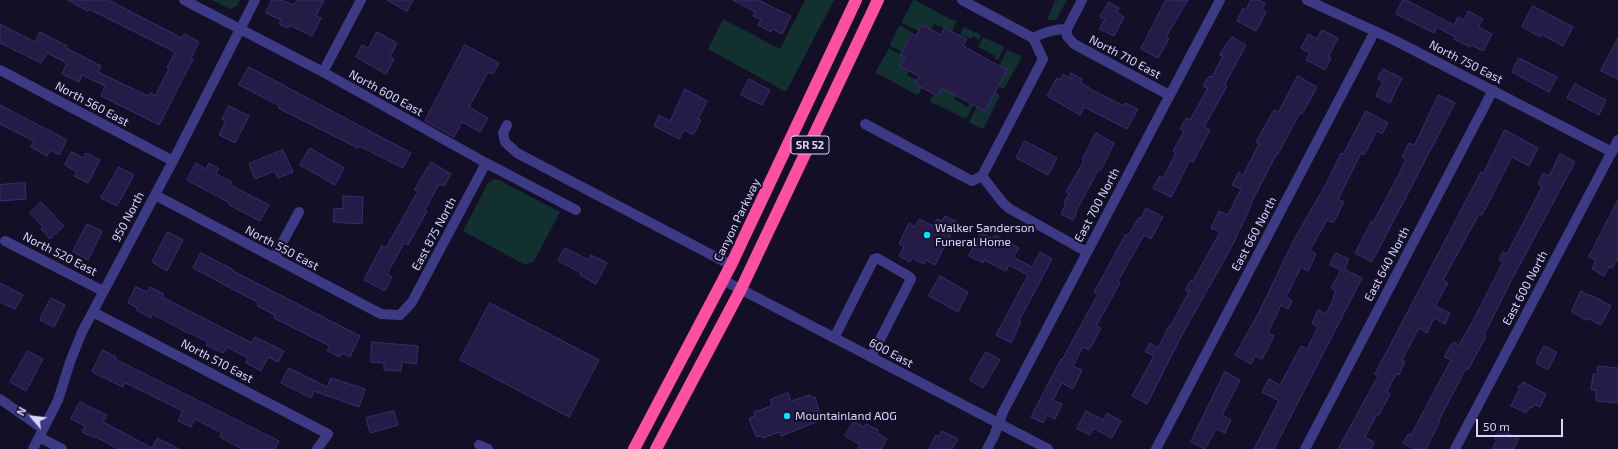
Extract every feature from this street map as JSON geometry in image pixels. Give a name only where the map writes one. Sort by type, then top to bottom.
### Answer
[{"type":"highway","name":"Canyon Parkway","points":[[634,449],[731,265],[856,0]]},
{"type":"highway","name":"SR 52","points":[[656,449],[741,289],[878,0]]},
{"type":"street","name":"North 600 East","points":[[184,0],[323,72],[486,163],[576,210]]},
{"type":"street","name":"950 North","points":[[32,449],[58,400],[82,332],[173,161],[255,0]]},
{"type":"street","points":[[323,72],[361,0]]},
{"type":"street","points":[[865,124],[972,181],[982,176],[1043,59],[1033,38],[962,0]]},
{"type":"street","points":[[1033,38],[1050,30],[1067,29],[1082,0]]},
{"type":"street","name":"East 700 North","points":[[987,449],[1003,412],[1220,0]]},
{"type":"street","name":"North 750 East","points":[[1307,0],[1375,31],[1612,152]]},
{"type":"street","name":"North 710 East","points":[[1067,29],[1067,36],[1074,44],[1169,96]]},
{"type":"street","name":"East 660 North","points":[[1156,449],[1375,31]]},
{"type":"street","name":"North 560 East","points":[[0,70],[173,161]]},
{"type":"street","name":"East 640 North","points":[[1305,449],[1493,90]]},
{"type":"street","points":[[507,126],[503,133],[505,142],[518,153],[731,265]]},
{"type":"street","name":"East 600 North","points":[[1455,449],[1618,140]]},
{"type":"street","name":"East 875 North","points":[[400,315],[412,302],[486,163]]},
{"type":"street","points":[[982,176],[1003,203],[1010,209],[1087,252]]},
{"type":"street","name":"North 550 East","points":[[155,195],[381,314],[400,315]]},
{"type":"street","points":[[274,258],[299,212]]},
{"type":"street","name":"North 520 East","points":[[5,241],[103,291]]},
{"type":"street","points":[[834,338],[874,259],[877,258],[911,279],[871,357]]},
{"type":"street","name":"600 East","points":[[723,280],[1048,449]]},
{"type":"street","name":"North 510 East","points":[[93,312],[328,434],[317,449]]},
{"type":"street","points":[[0,399],[62,449]]},
{"type":"green space","points":[[211,0],[240,0],[237,6],[230,9]]},
{"type":"green space","points":[[805,0],[834,0],[786,92],[708,49],[723,19],[780,49]]},
{"type":"green space","points":[[913,0],[956,21],[952,32],[934,24],[931,29],[922,25],[918,31],[902,23]]},
{"type":"green space","points":[[1055,0],[1067,0],[1056,20],[1047,20]]},
{"type":"green space","points":[[899,26],[912,32],[902,52],[890,46]]},
{"type":"green space","points":[[964,27],[981,35],[979,40],[973,36],[971,39],[960,34]]},
{"type":"green space","points":[[983,37],[1004,47],[998,60],[994,58],[995,56],[978,47]]},
{"type":"green space","points":[[889,48],[905,57],[900,66],[909,71],[907,75],[917,80],[915,84],[922,88],[919,94],[917,95],[876,73]]},
{"type":"green space","points":[[1007,50],[1021,56],[1021,58],[1004,89],[998,86],[1007,70],[999,66]]},
{"type":"green space","points":[[942,88],[956,95],[954,99],[968,107],[970,103],[974,105],[966,119],[931,102],[930,100],[934,94],[938,96]]},
{"type":"green space","points":[[995,92],[1000,96],[984,128],[982,129],[969,122],[977,106],[985,111]]},
{"type":"green space","points":[[494,179],[499,180],[560,212],[534,261],[525,265],[463,231],[488,183]]},
{"type":"building","points":[[68,0],[108,0],[182,38],[184,34],[199,42],[191,58],[193,59],[159,125],[101,96],[105,86],[82,75],[79,82],[62,74],[67,63],[47,53],[41,63],[0,43],[0,24],[35,42],[40,32],[67,46],[66,48],[101,66],[98,72],[148,96],[150,93],[155,96],[169,69],[167,68],[175,52]]},
{"type":"building","points":[[272,0],[281,0],[294,5],[297,0],[324,0],[316,16],[321,18],[312,36],[289,25],[288,28],[279,24],[281,20],[266,13]]},
{"type":"building","points":[[387,0],[413,0],[407,11]]},
{"type":"building","points":[[733,0],[758,0],[791,16],[782,34],[772,29],[771,32],[758,25],[761,20],[753,16],[755,12]]},
{"type":"building","points":[[1166,0],[1188,0],[1166,37],[1169,39],[1158,58],[1141,49]]},
{"type":"building","points":[[1251,0],[1258,0],[1265,3],[1262,9],[1266,12],[1256,31],[1237,21],[1243,8],[1246,10]]},
{"type":"building","points":[[1403,0],[1406,0],[1454,25],[1458,17],[1464,20],[1468,11],[1483,19],[1478,27],[1492,34],[1483,51],[1471,45],[1470,47],[1454,39],[1455,37],[1437,27],[1434,33],[1396,14]]},
{"type":"building","points":[[1109,2],[1119,8],[1117,12],[1124,17],[1114,36],[1099,29],[1105,19],[1100,17]]},
{"type":"building","points":[[1533,6],[1573,27],[1563,46],[1541,34],[1540,37],[1522,27]]},
{"type":"building","points":[[922,25],[941,35],[944,28],[967,39],[963,46],[1007,70],[985,111],[942,88],[938,96],[915,84],[919,76],[900,66],[905,57],[900,55],[912,34],[916,36]]},
{"type":"building","points":[[1322,30],[1338,38],[1328,57],[1331,58],[1325,70],[1306,60],[1310,53],[1301,48],[1308,34],[1317,39]]},
{"type":"building","points":[[377,32],[397,43],[390,57],[394,59],[386,74],[356,57],[362,45],[368,48]]},
{"type":"building","points":[[1232,37],[1246,45],[1225,84],[1227,86],[1204,127],[1210,130],[1193,162],[1190,160],[1171,197],[1153,188],[1160,176],[1163,178],[1176,153],[1173,151],[1184,131],[1180,129],[1186,118],[1190,120],[1208,88],[1203,86],[1209,76],[1212,77],[1223,56],[1220,55]]},
{"type":"building","points":[[1618,38],[1618,79],[1601,71]]},
{"type":"building","points":[[465,45],[499,63],[493,74],[488,72],[469,107],[488,118],[480,132],[462,122],[454,137],[425,121]]},
{"type":"building","points":[[1519,58],[1557,77],[1549,92],[1512,72]]},
{"type":"building","points":[[249,67],[411,153],[403,168],[359,146],[358,148],[278,108],[280,106],[239,85]]},
{"type":"building","points":[[1383,69],[1402,78],[1390,103],[1376,96],[1383,81],[1378,79]]},
{"type":"building","points":[[1071,73],[1082,79],[1080,82],[1094,91],[1124,106],[1125,103],[1138,109],[1127,129],[1084,107],[1080,115],[1047,96],[1057,78],[1060,80],[1063,74],[1069,78]]},
{"type":"building","points":[[1298,76],[1317,87],[1302,114],[1300,113],[1278,154],[1277,153],[1250,205],[1251,206],[1231,248],[1183,333],[1147,404],[1132,396],[1154,356],[1145,352],[1150,343],[1158,348],[1169,326],[1170,327],[1189,292],[1185,290],[1191,280],[1193,281],[1220,232],[1211,228],[1219,211],[1228,215],[1241,189],[1232,185],[1239,172],[1243,175],[1259,144],[1256,142],[1274,110],[1278,112]]},
{"type":"building","points":[[749,79],[770,90],[762,105],[741,95]]},
{"type":"building","points":[[1575,84],[1606,100],[1599,115],[1567,98]]},
{"type":"building","points":[[685,89],[707,101],[698,119],[701,120],[693,135],[684,130],[679,139],[654,126],[659,115],[670,121]]},
{"type":"building","points":[[1439,95],[1455,103],[1372,262],[1355,253],[1400,172],[1406,159],[1402,157],[1409,143],[1414,145]]},
{"type":"building","points":[[0,105],[67,140],[59,155],[50,150],[47,156],[31,147],[34,141],[0,124]]},
{"type":"building","points":[[229,106],[249,116],[235,143],[219,135],[226,121],[222,119]]},
{"type":"building","points":[[1366,111],[1388,123],[1382,134],[1377,131],[1364,155],[1361,153],[1338,199],[1344,202],[1333,223],[1327,220],[1310,250],[1316,254],[1308,271],[1301,267],[1286,297],[1292,301],[1288,309],[1281,305],[1268,333],[1274,336],[1262,359],[1255,356],[1251,364],[1235,355],[1258,314],[1295,238],[1326,184],[1341,153],[1343,154]]},
{"type":"building","points":[[1505,130],[1538,148],[1529,166],[1512,157],[1482,215],[1479,214],[1443,280],[1448,283],[1435,306],[1450,313],[1445,324],[1434,318],[1427,333],[1419,328],[1402,360],[1405,362],[1399,375],[1396,374],[1387,392],[1390,394],[1365,437],[1374,442],[1371,449],[1338,449],[1378,376],[1375,374],[1481,172],[1483,173]]},
{"type":"building","points":[[1096,133],[1114,143],[1101,170],[1099,169],[1076,211],[1077,212],[1073,220],[1061,214],[1066,203],[1064,202],[1069,194],[1066,192],[1084,161],[1082,160]]},
{"type":"building","points":[[1025,141],[1057,158],[1048,175],[1016,158]]},
{"type":"building","points":[[310,148],[344,168],[335,185],[300,165]]},
{"type":"building","points":[[283,150],[293,172],[278,178],[275,171],[255,179],[249,164]]},
{"type":"building","points":[[72,152],[83,158],[86,153],[100,160],[88,183],[74,176],[77,172],[65,165]]},
{"type":"building","points":[[1560,154],[1575,162],[1512,279],[1484,335],[1486,336],[1468,370],[1466,368],[1426,449],[1414,449],[1403,443],[1408,434],[1411,435],[1451,360],[1444,357],[1453,342],[1459,345],[1503,262],[1499,260],[1503,252],[1507,254],[1542,187],[1538,184],[1543,173],[1549,176]]},
{"type":"building","points":[[431,162],[451,174],[444,186],[439,184],[425,210],[427,211],[408,245],[404,243],[387,274],[392,277],[385,291],[364,280],[382,245],[386,248],[418,191],[415,190]]},
{"type":"building","points":[[196,163],[206,169],[209,163],[219,169],[216,174],[232,182],[230,185],[269,205],[260,221],[229,205],[230,203],[187,180]]},
{"type":"building","points":[[119,167],[134,175],[117,206],[101,198]]},
{"type":"building","points":[[25,183],[26,199],[0,201],[0,185]]},
{"type":"building","points":[[343,196],[363,197],[362,224],[333,222],[334,208],[343,209]]},
{"type":"building","points":[[1618,200],[1618,258],[1612,268],[1609,267],[1604,276],[1592,269],[1596,260],[1589,257]]},
{"type":"building","points":[[41,202],[64,226],[50,239],[41,229],[43,227],[30,213]]},
{"type":"building","points":[[1146,208],[1163,217],[1151,239],[1144,235],[1118,281],[1120,283],[1096,326],[1101,328],[1089,350],[1083,347],[1073,366],[1082,370],[1073,389],[1062,383],[1053,400],[1062,404],[1055,419],[1047,415],[1043,423],[1031,417],[1061,359],[1062,360],[1098,294],[1094,292],[1126,234],[1128,236],[1139,217],[1141,218]]},
{"type":"building","name":"Walker Sanderson Funeral Home","points":[[945,216],[957,222],[935,265],[926,260],[924,264],[912,258],[910,262],[899,256],[904,247],[899,244],[909,223],[915,227],[919,219],[933,226],[937,219],[942,221]]},
{"type":"building","points":[[87,224],[102,231],[88,260],[73,252]]},
{"type":"building","points":[[168,232],[183,240],[167,271],[152,262]]},
{"type":"building","points":[[981,233],[993,239],[995,235],[1019,248],[1013,257],[1032,267],[1040,252],[1052,259],[1019,321],[1021,322],[1011,343],[996,335],[1028,275],[1009,265],[1006,271],[984,260],[983,263],[969,256]]},
{"type":"building","points":[[565,248],[589,260],[591,255],[607,263],[596,284],[580,275],[581,273],[558,261]]},
{"type":"building","points":[[201,253],[360,336],[350,357],[342,353],[340,357],[327,351],[330,346],[274,318],[275,315],[257,306],[259,303],[193,268]]},
{"type":"building","points":[[1336,253],[1349,259],[1344,269],[1362,278],[1274,449],[1254,449],[1279,401],[1262,392],[1269,379],[1280,385],[1301,346],[1307,349],[1318,327],[1312,323],[1318,310],[1326,314],[1334,298],[1333,297],[1336,291],[1331,288],[1341,270],[1330,265]]},
{"type":"building","points":[[940,276],[968,292],[958,312],[929,296]]},
{"type":"building","points":[[0,283],[23,295],[15,309],[0,302]]},
{"type":"building","points":[[136,287],[147,292],[150,287],[164,294],[162,297],[252,343],[255,337],[284,351],[278,362],[268,357],[261,371],[246,363],[248,358],[227,347],[223,353],[206,345],[208,342],[152,314],[151,318],[136,310],[138,308],[128,303]]},
{"type":"building","points":[[1581,291],[1611,306],[1601,325],[1587,318],[1586,320],[1572,312]]},
{"type":"building","points":[[51,298],[65,305],[54,327],[40,320]]},
{"type":"building","points":[[490,303],[599,360],[569,417],[460,360]]},
{"type":"building","points":[[372,342],[418,346],[416,364],[402,362],[401,371],[384,370],[384,363],[371,362]]},
{"type":"building","points":[[1544,346],[1557,352],[1548,370],[1536,363]]},
{"type":"building","points":[[103,350],[116,357],[115,359],[279,441],[275,449],[242,449],[220,437],[222,433],[195,419],[191,427],[178,421],[183,411],[130,385],[125,383],[123,387],[92,372]]},
{"type":"building","points":[[28,351],[43,359],[26,391],[10,382]]},
{"type":"building","points":[[986,352],[1000,360],[983,388],[970,380]]},
{"type":"building","points":[[1598,366],[1618,368],[1618,403],[1596,401],[1596,390],[1591,390],[1593,374],[1597,374]]},
{"type":"building","points":[[289,368],[327,387],[331,378],[365,389],[359,407],[314,391],[311,398],[281,383]]},
{"type":"building","points":[[1225,372],[1240,380],[1222,415],[1231,420],[1225,433],[1216,429],[1205,449],[1191,442]]},
{"type":"building","points":[[1523,382],[1546,394],[1540,407],[1534,404],[1526,413],[1511,406],[1519,390],[1518,386],[1522,385]]},
{"type":"building","name":"Mountainland AOG","points":[[788,393],[791,401],[810,395],[811,398],[815,397],[821,417],[815,419],[816,422],[781,436],[780,432],[762,438],[761,436],[756,437],[749,418],[755,416],[754,412],[772,406],[770,400]]},
{"type":"building","points":[[80,402],[107,415],[103,422],[152,448],[157,438],[179,449],[118,449],[96,437],[95,438],[82,432],[85,426],[71,419]]},
{"type":"building","points":[[394,411],[398,425],[370,433],[366,418]]},
{"type":"building","points":[[1086,411],[1103,420],[1107,413],[1121,421],[1112,438],[1093,428],[1090,435],[1077,429]]},
{"type":"building","points":[[854,422],[864,427],[866,424],[878,430],[877,433],[887,439],[881,449],[858,449],[860,445],[845,436]]},
{"type":"building","points":[[1500,429],[1519,439],[1513,449],[1492,449],[1497,440],[1495,439]]},
{"type":"building","points":[[942,431],[958,439],[952,449],[929,449],[936,435],[939,436]]},
{"type":"place","name":"Walker Sanderson Funeral Home","points":[[927,235]]},
{"type":"place","name":"Mountainland AOG","points":[[787,416]]}]
